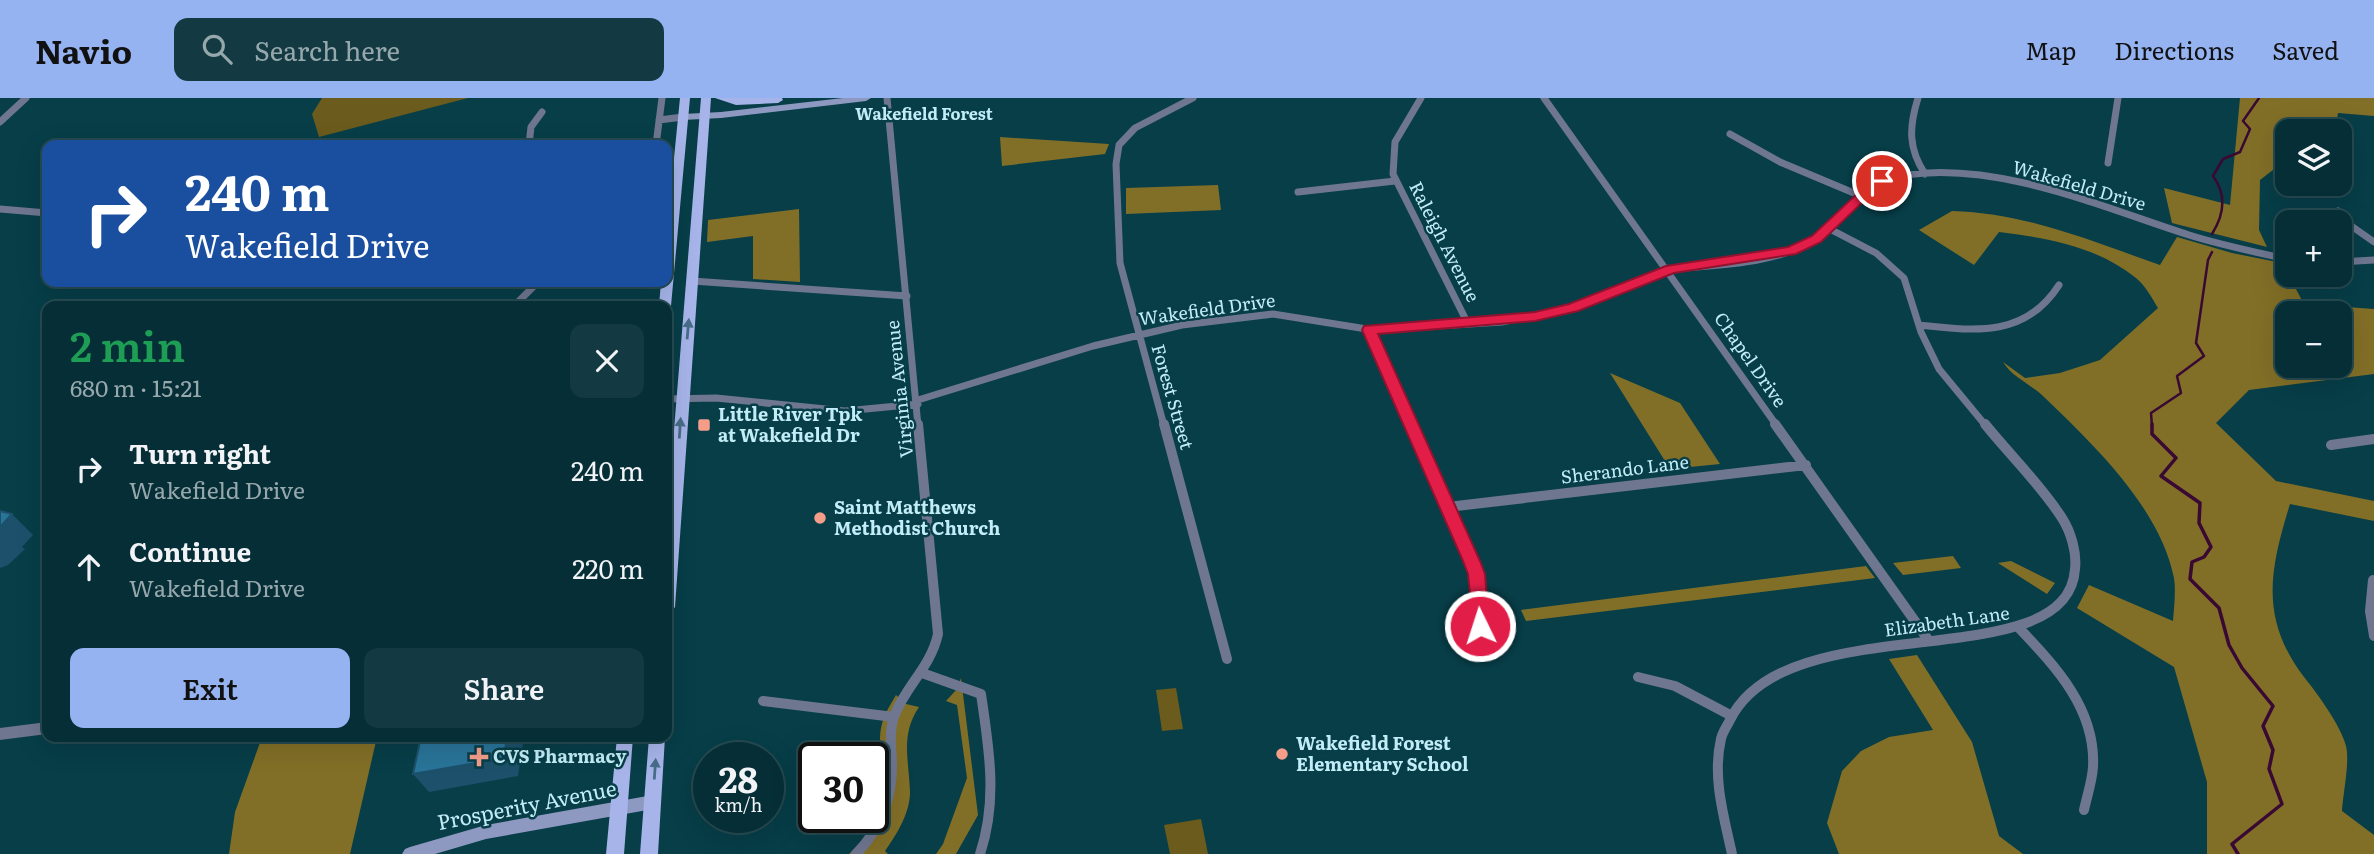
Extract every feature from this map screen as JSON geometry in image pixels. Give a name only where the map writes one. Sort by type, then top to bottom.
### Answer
[{"type":"main road","points":[[672,232],[685,98]]},
{"type":"main road","points":[[672,537],[705,98]]},
{"type":"main road","points":[[720,98],[736,102],[799,98]]},
{"type":"main road","points":[[683,117],[866,98]]},
{"type":"main road","points":[[704,114],[778,100]]},
{"type":"main road","points":[[615,854],[625,742]]},
{"type":"main road","points":[[649,854],[657,742]]},
{"type":"main road","name":"Prosperity Avenue","points":[[411,854],[486,832],[653,802]]},
{"type":"street","points":[[0,122],[26,98]]},
{"type":"street","points":[[657,140],[662,98]]},
{"type":"street","name":"Virginia Avenue","points":[[887,98],[939,634],[931,660],[902,698],[894,717]]},
{"type":"street","name":"Forest Street","points":[[1193,98],[1129,132],[1122,139],[1117,153],[1120,263],[1227,659]]},
{"type":"street","name":"Raleigh Avenue","points":[[1421,98],[1396,137],[1392,150],[1395,181],[1468,324]]},
{"type":"street","name":"Chapel Drive","points":[[1544,98],[1928,641]]},
{"type":"street","points":[[1918,98],[1908,136],[1914,156],[1925,174]]},
{"type":"street","points":[[2108,163],[2118,98]]},
{"type":"street","points":[[529,140],[531,127],[542,112]]},
{"type":"street","points":[[659,120],[683,117]]},
{"type":"street","points":[[1730,134],[1780,162],[1861,196]]},
{"type":"street","name":"Wakefield Drive","points":[[672,398],[845,411],[918,402],[1138,334],[1273,314],[1301,316],[1369,330],[1468,324],[1556,312],[1667,271],[1791,251],[1816,239],[1861,196],[1882,181],[1925,174],[1973,176],[2039,188],[2237,253],[2275,257]]},
{"type":"street","points":[[1298,192],[1395,181]]},
{"type":"street","points":[[0,209],[42,213]]},
{"type":"street","points":[[2352,227],[2374,242]]},
{"type":"street","name":"Elizabeth Lane","points":[[1732,854],[1717,798],[1717,752],[1731,715],[1751,689],[1787,666],[1832,654],[2019,628],[2052,611],[2065,597],[2072,585],[2076,561],[2070,533],[2053,503],[1948,382],[1929,351],[1909,289],[1896,269],[1864,245],[1828,228]]},
{"type":"street","points":[[2352,261],[2374,260]]},
{"type":"street","points":[[692,281],[907,296]]},
{"type":"street","points":[[1919,326],[1977,329],[2012,324],[2025,320],[2048,306],[2059,285]]},
{"type":"street","points":[[519,301],[533,287]]},
{"type":"street","points":[[1369,330],[1477,574],[1480,626]]},
{"type":"street","points":[[2331,445],[2374,439]]},
{"type":"street","name":"Sherando Lane","points":[[1448,507],[1805,466]]},
{"type":"street","points":[[2373,580],[2371,611],[2374,636]]},
{"type":"street","points":[[2019,628],[2061,673],[2084,711],[2093,744],[2092,769],[2084,810]]},
{"type":"street","points":[[922,673],[981,694],[994,797],[987,838],[980,854]]},
{"type":"street","points":[[1638,677],[1664,681],[1731,715]]},
{"type":"street","points":[[763,701],[894,717],[890,738],[890,799],[877,830],[856,854]]},
{"type":"street","points":[[0,734],[42,729]]},
{"type":"shaded area","points":[[322,98],[468,98],[319,137],[312,114]]},
{"type":"shaded area","points":[[2240,98],[2374,98],[2374,116],[2338,113],[2337,119],[2275,119],[2275,168],[2260,180],[2259,230],[2267,247],[2172,223],[2164,188],[2230,205]]},
{"type":"shaded area","points":[[1000,137],[1109,144],[1105,154],[1002,166]]},
{"type":"shaded area","points":[[1218,185],[1221,210],[1126,214],[1126,188]]},
{"type":"shaded area","points":[[799,209],[800,282],[753,279],[753,236],[707,242],[708,220]]},
{"type":"shaded area","points":[[1952,211],[1979,213],[2058,230],[2160,265],[2177,237],[2232,253],[2275,262],[2275,287],[2295,287],[2302,301],[2275,301],[2275,378],[2343,378],[2249,390],[2216,423],[2276,481],[2374,501],[2374,521],[2290,504],[2277,550],[2273,593],[2280,634],[2290,655],[2328,710],[2346,746],[2347,769],[2342,811],[2374,835],[2374,854],[2207,854],[2207,782],[2174,667],[2077,608],[2089,585],[2173,621],[2175,583],[2166,552],[2155,527],[2122,479],[2039,392],[2003,362],[2025,378],[2060,373],[2100,360],[2158,308],[2136,278],[2121,267],[2070,245],[1999,232],[1974,265],[1919,230]]},
{"type":"shaded area","points":[[2352,307],[2374,309],[2374,374],[2352,377]]},
{"type":"shaded area","points":[[1610,373],[1680,403],[1720,464],[1670,469]]},
{"type":"shaded area","points":[[1953,556],[1961,568],[1903,575],[1893,563]]},
{"type":"shaded area","points":[[2011,561],[2055,583],[2047,594],[1998,563]]},
{"type":"shaded area","points":[[1866,566],[1875,578],[1526,621],[1521,610]]},
{"type":"shaded area","points":[[1917,655],[1972,742],[1999,836],[2023,854],[1839,854],[1827,823],[1842,771],[1861,751],[1889,737],[1933,730],[1889,659]]},
{"type":"shaded area","points":[[961,678],[978,815],[956,854],[936,854],[943,844],[967,778],[957,705],[946,701],[957,689]]},
{"type":"shaded area","points":[[1176,688],[1183,729],[1162,731],[1156,690]]},
{"type":"shaded area","points":[[896,695],[906,704],[919,707],[909,728],[908,808],[885,851],[888,854],[849,854],[868,833],[889,833],[889,742],[880,742],[884,717]]},
{"type":"shaded area","points":[[260,742],[376,742],[350,854],[229,854],[235,812]]},
{"type":"shaded area","points":[[1201,819],[1208,854],[1170,854],[1164,825]]},
{"type":"building","points":[[0,511],[12,514],[0,527]]},
{"type":"building","points":[[420,742],[506,742],[504,758],[413,774]]},
{"type":"waterway","points":[[2212,234],[2222,205],[2220,190],[2213,176],[2223,159],[2240,152],[2250,129],[2243,121],[2259,98]]},
{"type":"waterway","points":[[2152,426],[2151,413],[2181,393],[2177,376],[2204,356],[2196,343],[2208,260],[2212,252]]},
{"type":"waterway","points":[[2152,426],[2152,434],[2176,458],[2161,476],[2200,503],[2199,523],[2211,547],[2204,557],[2192,562],[2190,579],[2219,608],[2229,645],[2242,668],[2273,706],[2263,726],[2273,750],[2269,769],[2282,804],[2232,844],[2238,854]]},
{"type":"place","name":"Little River Tpk at Wakefield Dr","points":[[704,425]]},
{"type":"place","name":"Saint Matthews Methodist Church","points":[[820,518]]},
{"type":"place","name":"Wakefield Forest Elementary School","points":[[1282,754]]},
{"type":"place","name":"CVS Pharmacy","points":[[479,757]]},
{"type":"district","name":"Wakefield Forest","points":[[924,114]]},
{"type":"route","points":[[1480,626],[1477,574],[1369,330],[1535,317],[1573,308],[1668,272],[1666,270],[1791,251],[1816,239],[1865,192],[1882,181]]}]
